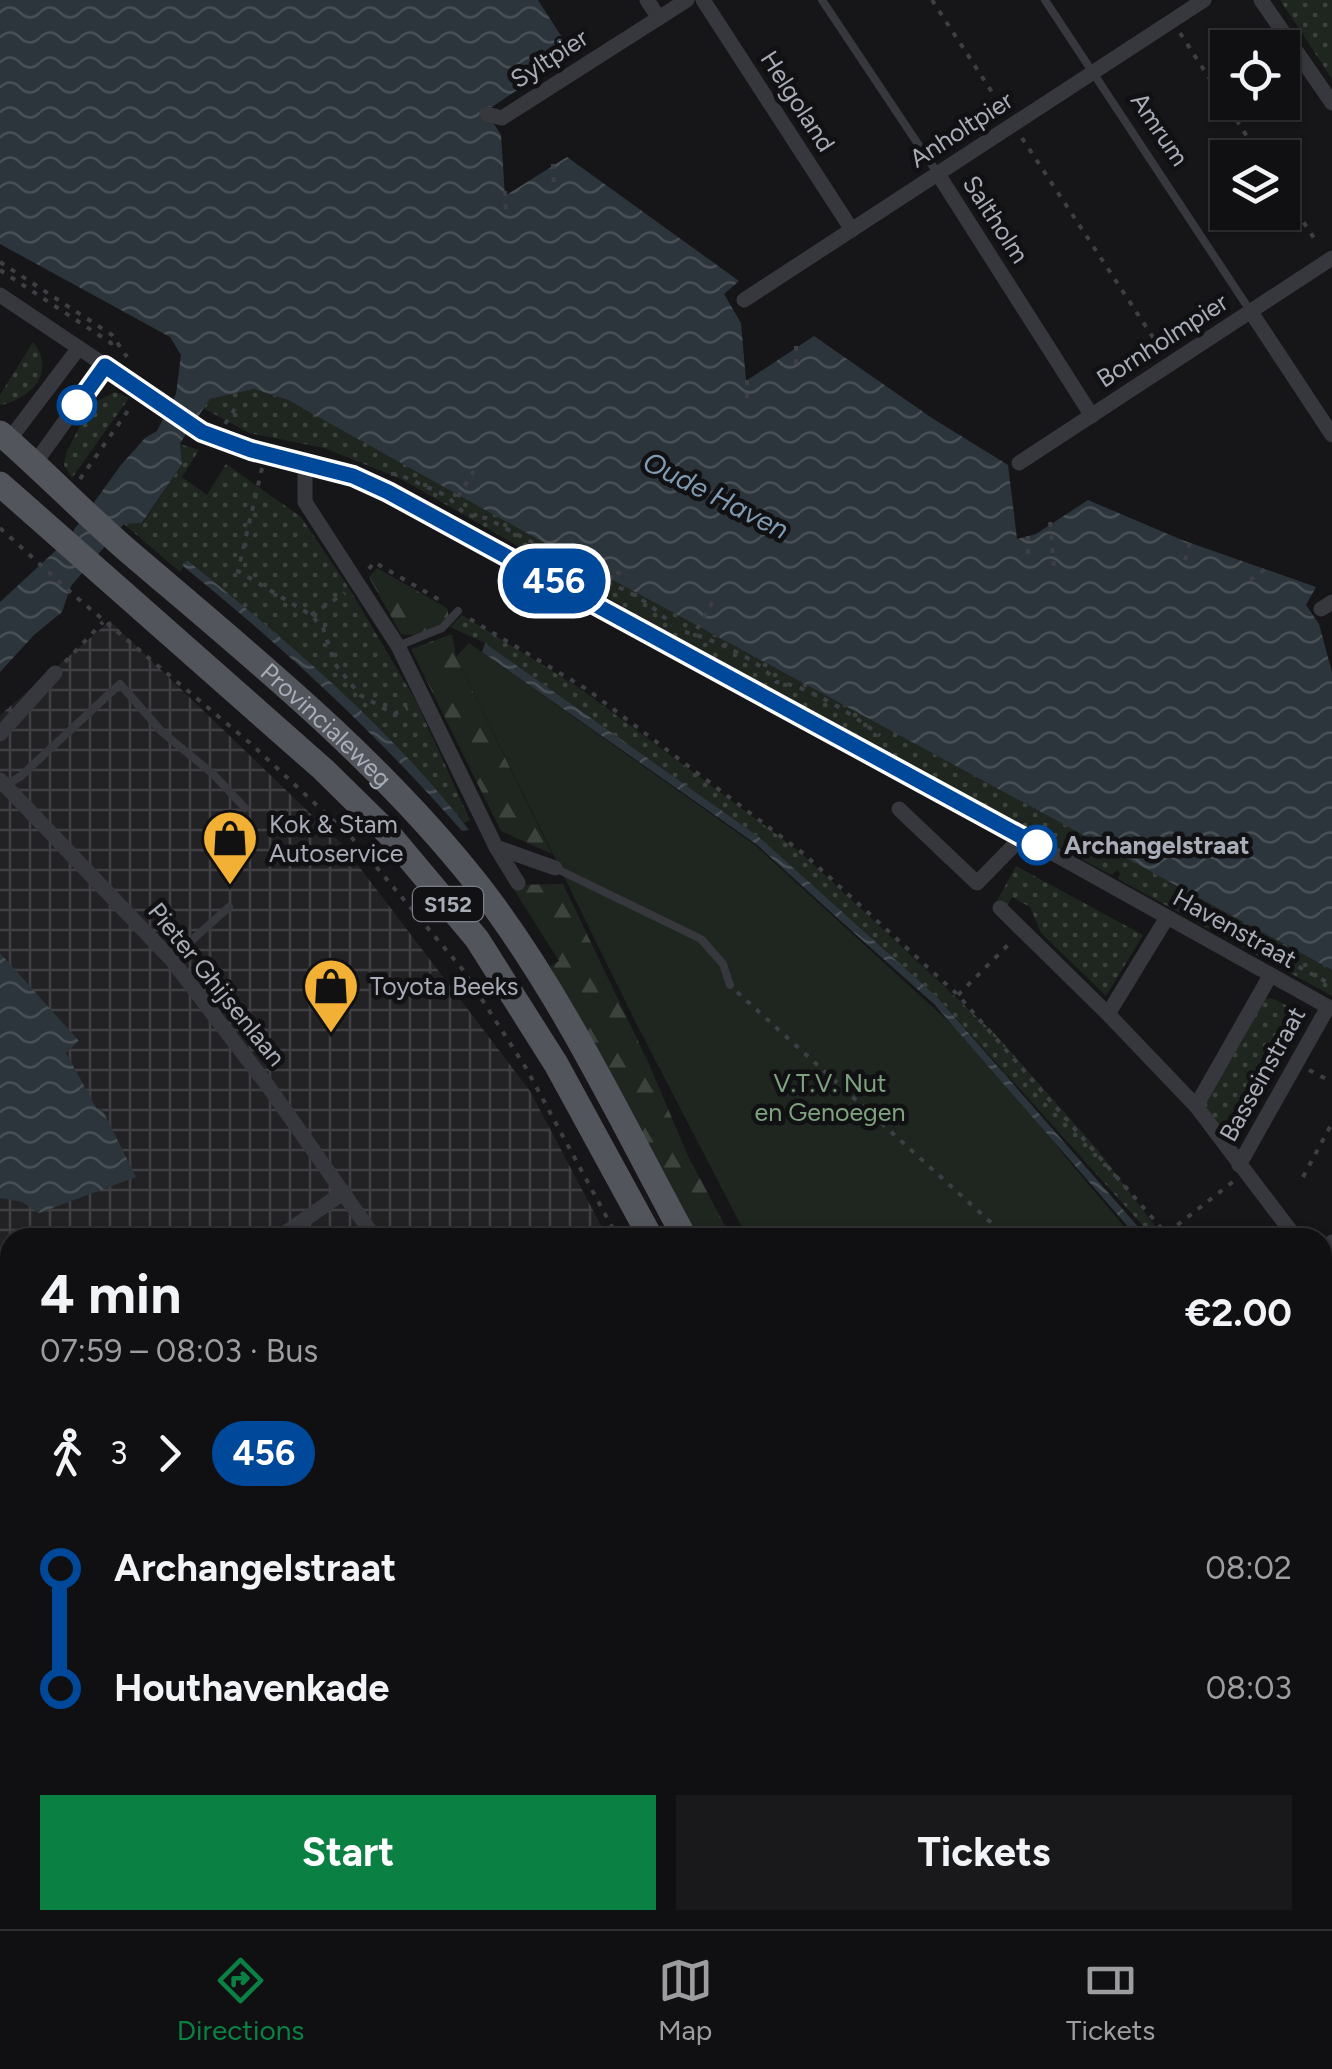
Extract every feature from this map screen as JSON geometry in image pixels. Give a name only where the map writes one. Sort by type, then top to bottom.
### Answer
[{"type":"main road","name":"Provincialeweg","points":[[4,436],[120,544],[325,720],[405,800],[478,886],[530,960],[680,1228]]},
{"type":"main road","points":[[0,480],[4,436]]},
{"type":"main road","points":[[0,480],[35,463]]},
{"type":"main road","name":"Provincialeweg","points":[[0,480],[324,770],[388,833],[477,939],[556,1064],[646,1228]]},
{"type":"street","points":[[646,0],[658,18]]},
{"type":"street","name":"Syltpier","points":[[488,114],[502,118],[687,0]]},
{"type":"street","name":"Helgoland","points":[[703,0],[852,230]]},
{"type":"street","name":"Anholtpier","points":[[744,300],[1204,0]]},
{"type":"street","points":[[1261,0],[1332,103]]},
{"type":"street","name":"Saltholm","points":[[938,174],[1092,416]]},
{"type":"street","name":"Bornholmpier","points":[[1019,463],[1330,260]]},
{"type":"street","name":"Havenstraat","points":[[0,295],[202,432],[266,454],[353,476],[388,492],[1330,1008]]},
{"type":"street","name":"Amrum","points":[[1252,312],[1332,435]]},
{"type":"street","points":[[4,436],[78,349]]},
{"type":"street","points":[[35,463],[105,366]]},
{"type":"street","points":[[305,463],[305,502],[398,646],[496,848],[518,882]]},
{"type":"street","points":[[0,734],[55,673]]},
{"type":"street","name":"Pieter Ghijsenlaan","points":[[3,783],[171,959],[369,1228]]},
{"type":"street","points":[[899,808],[976,882],[1022,836]]},
{"type":"street","points":[[496,848],[555,868]]},
{"type":"street","points":[[1000,908],[1196,1106],[1288,1228]]},
{"type":"street","points":[[1108,1014],[1166,919]]},
{"type":"street","points":[[1196,1106],[1270,976]]},
{"type":"street","name":"Basseinstraat","points":[[1242,1168],[1330,1008]]},
{"type":"street","points":[[292,1228],[344,1192]]},
{"type":"lane","name":"Saltholm","points":[[822,0],[938,174]]},
{"type":"lane","name":"Amrum","points":[[1045,0],[1252,312]]},
{"type":"lane","points":[[398,646],[442,628],[458,611]]},
{"type":"lane","points":[[3,783],[20,776],[120,684],[162,732],[213,774],[246,808]]},
{"type":"lane","points":[[555,868],[701,939],[723,964],[730,985]]},
{"type":"lane","points":[[171,959],[230,907]]},
{"type":"path","points":[[932,0],[1171,364]]},
{"type":"path","points":[[1172,22],[1249,140]]},
{"type":"path","points":[[553,164],[554,187]]},
{"type":"path","points":[[504,191],[506,214]]},
{"type":"path","points":[[1300,216],[1330,260]]},
{"type":"path","points":[[0,262],[112,335],[134,367]]},
{"type":"path","points":[[796,346],[796,365]]},
{"type":"path","points":[[747,380],[747,399]]},
{"type":"path","points":[[73,498],[141,392]]},
{"type":"path","points":[[229,417],[236,407]]},
{"type":"path","points":[[266,454],[238,571],[311,615],[323,628],[335,664],[360,696],[394,714],[425,700]]},
{"type":"path","points":[[458,497],[476,467]]},
{"type":"path","points":[[1050,522],[1054,567]]},
{"type":"path","points":[[0,528],[250,743],[352,838],[463,970],[526,1068],[613,1228]]},
{"type":"path","points":[[1028,536],[1028,562]]},
{"type":"path","points":[[1185,560],[1190,543]]},
{"type":"path","points":[[605,568],[626,576]]},
{"type":"path","points":[[1250,580],[1267,568]]},
{"type":"path","points":[[610,580],[613,571]]},
{"type":"path","points":[[697,629],[716,598]]},
{"type":"path","points":[[458,611],[588,690],[804,854],[958,995],[1162,1228]]},
{"type":"path","points":[[55,673],[104,620]]},
{"type":"path","points":[[958,995],[1022,930]]},
{"type":"path","points":[[730,985],[997,1228]]},
{"type":"path","points":[[1296,1064],[1332,1082]]},
{"type":"path","points":[[1303,1177],[1332,1123]]},
{"type":"path","points":[[1176,1228],[1242,1168]]},
{"type":"shaded area","points":[[110,621],[341,843],[530,1091],[602,1228],[0,1228],[0,715]]},
{"type":"green space","points":[[1280,0],[1332,0],[1332,79],[1300,30]]},
{"type":"green space","points":[[33,342],[42,364],[37,382],[22,397],[0,405],[0,395]]},
{"type":"green space","points":[[254,389],[288,400],[358,437],[541,541],[1332,970],[1332,996],[1118,879],[1117,870],[1111,875],[1053,844],[1055,840],[1046,831],[1041,829],[1038,835],[659,627],[401,479],[324,448],[249,433],[203,408],[210,399]]},
{"type":"green space","points":[[115,392],[129,398],[72,478],[64,465],[66,453],[95,402]]},
{"type":"green space","points":[[180,444],[199,450],[182,477],[207,495],[226,464],[301,517],[349,588],[416,701],[470,820],[464,823],[366,719],[261,622],[187,560],[180,572],[124,524],[143,523],[182,464]]},
{"type":"green space","points":[[377,568],[447,608],[449,618],[426,632],[401,634],[369,577]]},
{"type":"green space","points":[[462,615],[581,689],[799,851],[994,1033],[1098,1150],[1156,1228],[1145,1228],[937,997],[759,837],[485,643],[450,627]]},
{"type":"green space","points":[[452,634],[456,657],[552,854],[501,831],[411,649]]},
{"type":"green space","name":"V.T.V. Nut en Genoegen","points":[[469,643],[755,845],[1005,1073],[1063,1154],[1125,1228],[742,1228],[635,1021],[456,657]]},
{"type":"green space","points":[[1016,866],[1143,935],[1106,996],[1041,933],[1030,907],[1012,897],[1005,910],[996,903]]},
{"type":"green space","points":[[563,884],[688,1156],[726,1228],[692,1228],[550,966],[559,961],[511,885]]},
{"type":"green space","points":[[1265,998],[1307,1016],[1233,1145],[1203,1104]]},
{"type":"water","name":"Oude Haven","points":[[0,0],[538,0],[572,53],[486,111],[501,135],[505,196],[567,157],[739,281],[724,294],[741,323],[746,381],[814,336],[1008,465],[1017,539],[1036,534],[1088,500],[1182,540],[1316,587],[1306,605],[1319,624],[1332,672],[1332,970],[288,400],[254,389],[210,399],[180,443],[182,464],[142,523],[124,524],[71,586],[62,612],[0,672],[0,602],[66,541],[121,465],[145,438],[157,431],[176,394],[181,355],[170,337],[0,244]]},
{"type":"water","points":[[187,560],[299,654],[371,721],[469,830],[462,831],[397,760],[293,660],[183,566]]},
{"type":"water","points":[[485,643],[759,837],[937,997],[1139,1228],[1129,1228],[934,1004],[756,844],[482,652]]},
{"type":"water","points":[[0,953],[79,1041],[66,1053],[97,1109],[102,1109],[136,1177],[39,1213],[22,1202],[0,1198]]},
{"type":"bus line","name":"456","points":[[77,405],[105,366],[202,432],[251,450],[353,476],[388,492],[1037,845]]},
{"type":"place","name":"Archangelstraat","points":[[1037,845]]},
{"type":"place","name":"Kok & Stam Autoservice","points":[[230,887]]},
{"type":"place","name":"Toyota Beeks","points":[[331,1035]]}]
